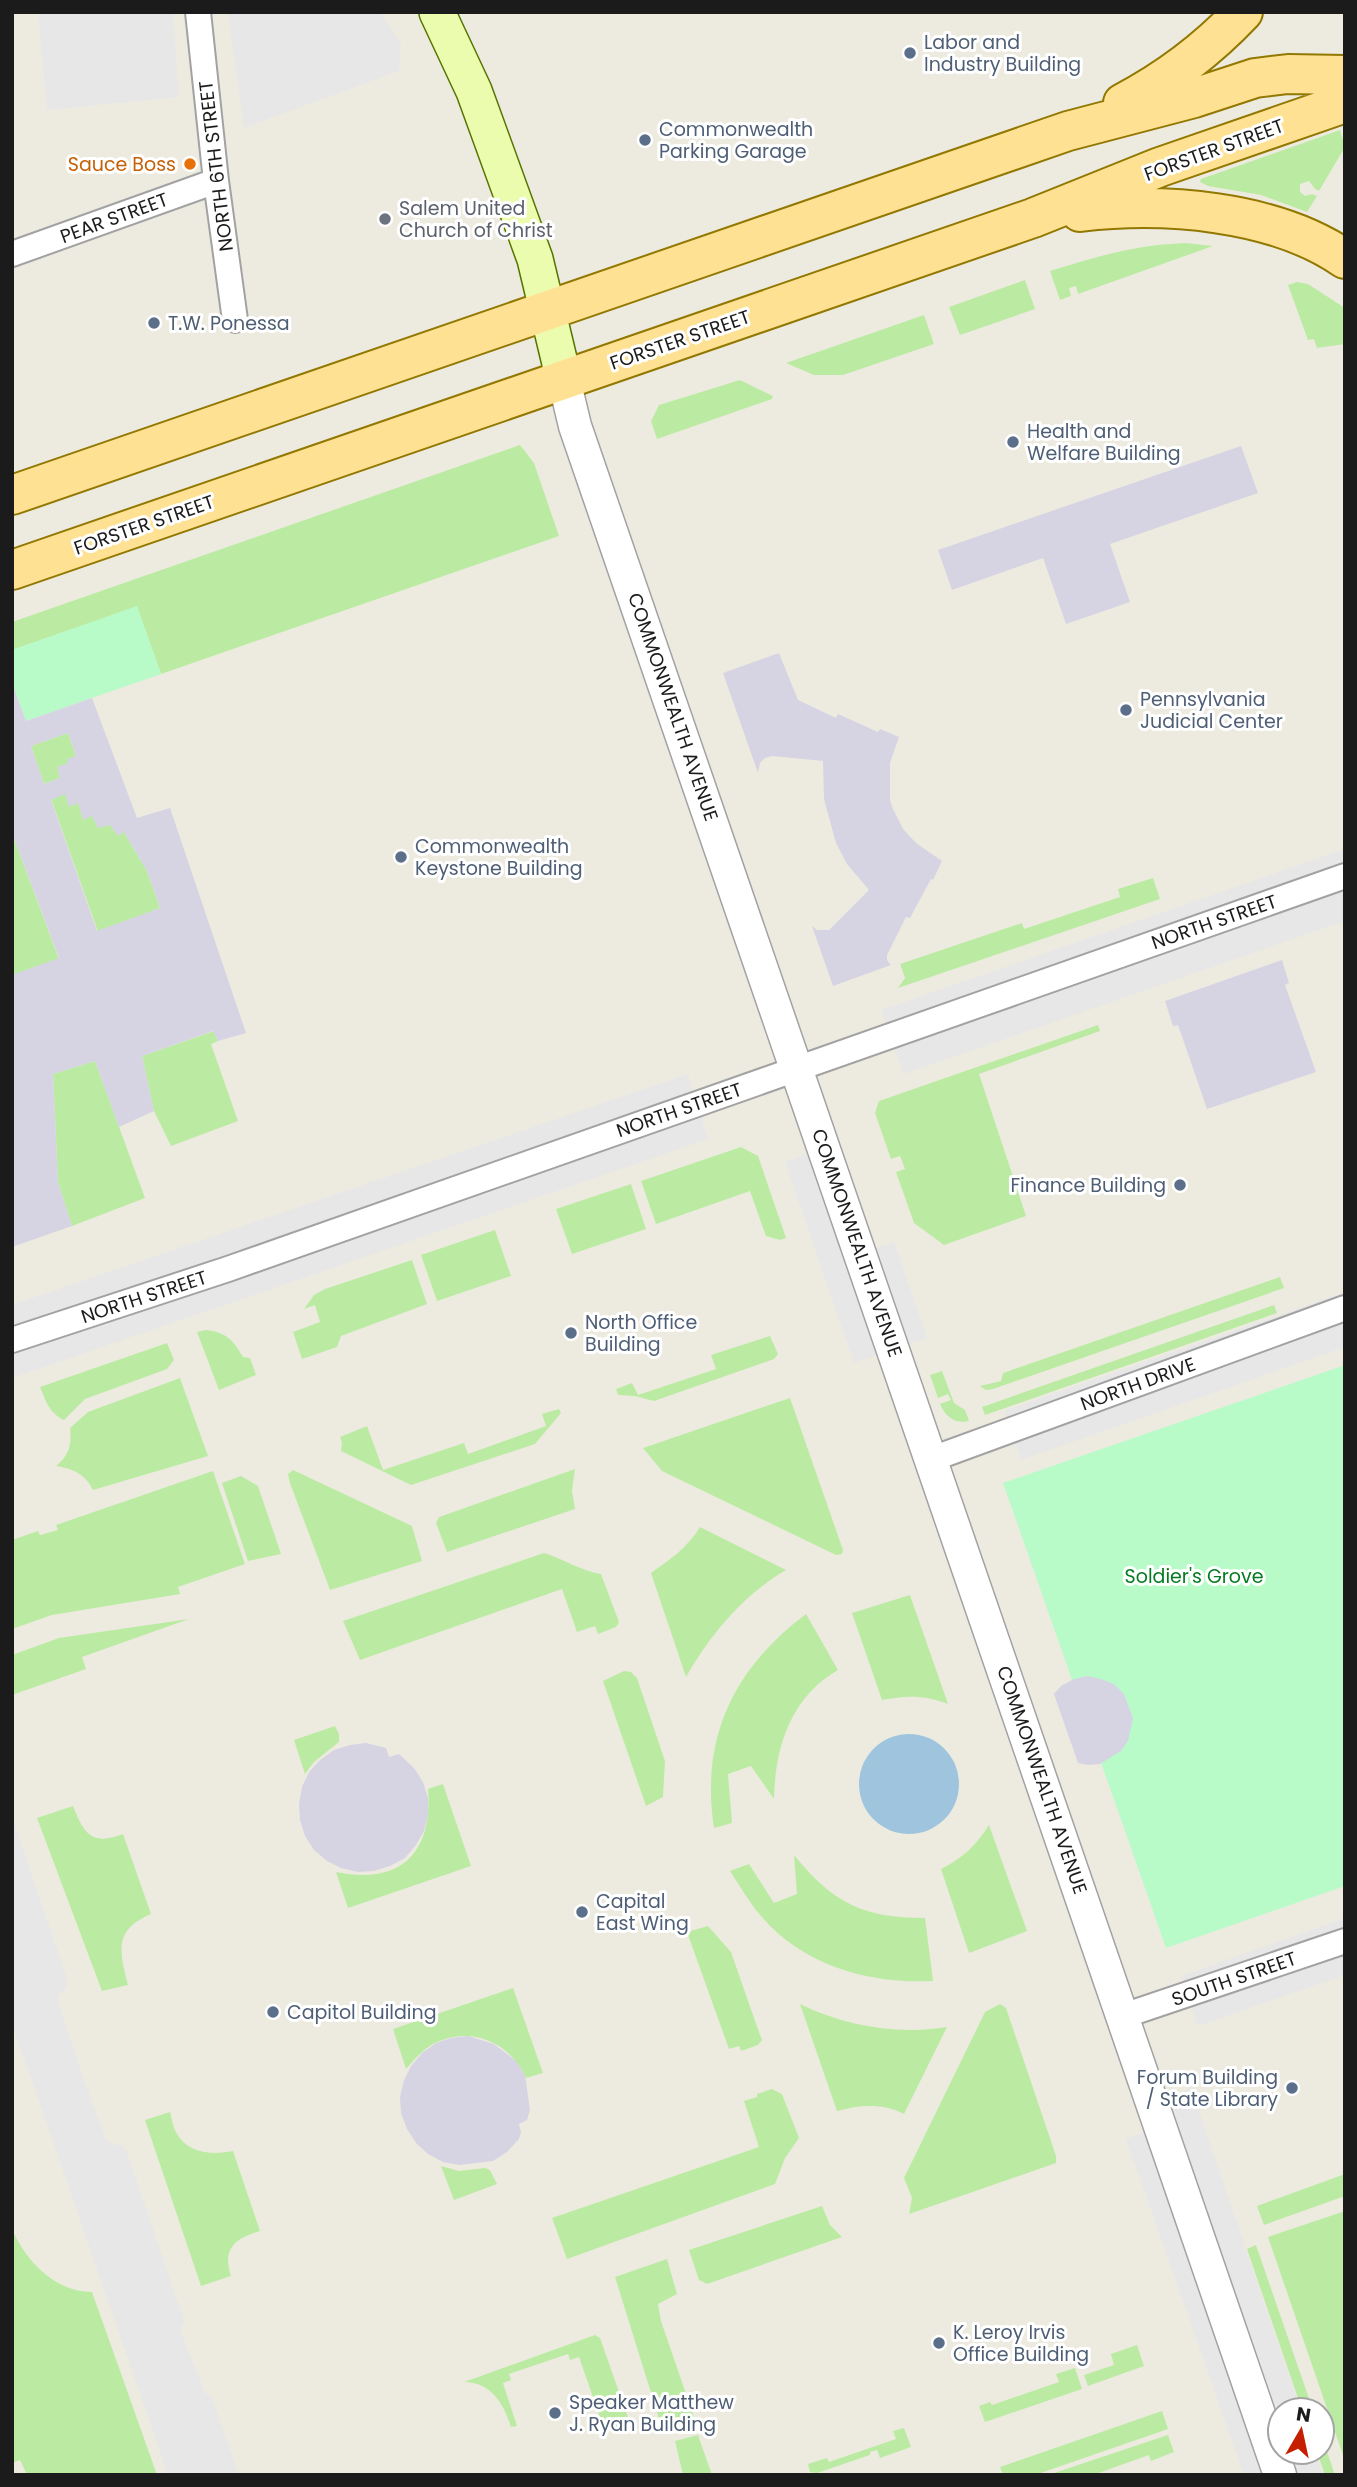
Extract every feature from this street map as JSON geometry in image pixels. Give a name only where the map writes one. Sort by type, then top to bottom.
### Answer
[{"type":"main road","name":"COMMONWEALTH AVENUE","points":[[437,12],[474,91],[535,259],[564,380]]},
{"type":"main road","points":[[1068,131],[1153,88],[1196,56],[1243,12]]},
{"type":"main road","points":[[12,495],[1068,131],[1194,98],[1255,78],[1288,74],[1345,75]]},
{"type":"main road","name":"FORSTER STREET","points":[[12,570],[1033,218],[1160,167],[1345,103]]},
{"type":"main road","points":[[1033,218],[1117,208],[1203,212],[1250,220],[1298,234],[1345,259]]},
{"type":"street","name":"NORTH 6TH STREET","points":[[198,12],[216,181],[236,320]]},
{"type":"street","name":"PEAR STREET","points":[[12,254],[216,181]]},
{"type":"street","name":"COMMONWEALTH AVENUE","points":[[564,380],[575,426],[1280,2475]]},
{"type":"street","name":"NORTH STREET","points":[[12,1340],[206,1277],[1345,876]]},
{"type":"street","name":"NORTH DRIVE","points":[[932,1459],[1345,1308]]},
{"type":"street","name":"SOUTH STREET","points":[[1123,2016],[1345,1941]]},
{"type":"green space","points":[[1340,130],[1345,147],[1319,191],[1309,181],[1300,184],[1300,192],[1305,196],[1317,196],[1307,212],[1261,195],[1208,186],[1200,182],[1201,179]]},
{"type":"green space","points":[[1186,243],[1213,246],[1078,294],[1076,286],[1069,288],[1071,296],[1060,300],[1050,271],[1133,249]]},
{"type":"green space","points":[[1025,280],[1035,309],[960,335],[949,307]]},
{"type":"green space","points":[[1297,282],[1308,284],[1345,308],[1345,344],[1317,348],[1314,339],[1308,340],[1288,285]]},
{"type":"green space","points":[[924,315],[934,344],[843,375],[814,375],[786,363]]},
{"type":"green space","points":[[740,380],[773,396],[772,399],[657,439],[651,421],[659,405]]},
{"type":"green space","points":[[520,445],[534,463],[559,536],[161,674],[137,607],[12,650],[12,622]]},
{"type":"green space","points":[[137,606],[161,674],[26,721],[12,683],[12,650]]},
{"type":"green space","points":[[68,733],[76,756],[68,763],[60,778],[44,784],[31,746]]},
{"type":"green space","points":[[66,793],[92,816],[124,832],[147,871],[160,908],[98,932],[51,799]]},
{"type":"green space","points":[[12,833],[59,959],[12,975]]},
{"type":"green space","points":[[1153,878],[1160,899],[898,988],[905,978],[900,964],[1022,923],[1024,929],[1120,897],[1118,889]]},
{"type":"green space","points":[[1098,1025],[1100,1031],[979,1074],[1026,1216],[944,1245],[914,1223],[896,1172],[905,1169],[900,1156],[891,1159],[875,1113],[879,1101]]},
{"type":"green space","points":[[214,1031],[218,1041],[211,1044],[238,1121],[171,1146],[154,1111],[142,1056]]},
{"type":"green space","points":[[95,1061],[145,1198],[72,1226],[58,1182],[53,1074]]},
{"type":"green space","points":[[741,1147],[758,1156],[786,1238],[780,1240],[766,1236],[750,1191],[656,1224],[641,1181]]},
{"type":"green space","points":[[631,1184],[646,1229],[572,1254],[556,1209]]},
{"type":"green space","points":[[495,1230],[511,1276],[437,1301],[421,1255]]},
{"type":"green space","points":[[412,1260],[427,1304],[341,1336],[337,1347],[302,1359],[293,1332],[320,1322],[315,1305],[304,1309],[314,1295]]},
{"type":"green space","points":[[1280,1277],[1284,1288],[993,1389],[986,1390],[980,1386],[1001,1381],[1003,1373]]},
{"type":"green space","points":[[1274,1305],[1277,1313],[985,1415],[982,1407]]},
{"type":"green space","points":[[206,1330],[228,1338],[243,1357],[250,1358],[256,1375],[219,1390],[197,1332]]},
{"type":"green space","points":[[770,1336],[778,1354],[774,1359],[654,1401],[618,1395],[616,1389],[632,1383],[638,1395],[716,1369],[711,1355]]},
{"type":"green space","points":[[167,1343],[174,1360],[167,1369],[85,1399],[64,1420],[51,1410],[46,1402],[40,1387]]},
{"type":"green space","name":"Soldier's Grove","points":[[1345,1365],[1345,1886],[1166,1948],[1003,1483]]},
{"type":"green space","points":[[942,1371],[954,1403],[965,1410],[969,1421],[955,1420],[942,1409],[940,1404],[951,1400],[948,1394],[938,1398],[930,1375]]},
{"type":"green space","points":[[180,1378],[208,1456],[93,1490],[78,1473],[56,1466],[69,1449],[70,1428],[88,1412]]},
{"type":"green space","points":[[790,1398],[843,1550],[842,1554],[836,1555],[662,1471],[643,1448]]},
{"type":"green space","points":[[559,1409],[561,1413],[535,1444],[411,1485],[341,1451],[340,1437],[367,1426],[383,1470],[464,1443],[468,1454],[546,1426],[542,1414]]},
{"type":"green space","points":[[575,1469],[572,1491],[575,1509],[447,1552],[436,1523],[439,1517]]},
{"type":"green space","points":[[293,1470],[412,1526],[422,1561],[330,1590],[290,1483],[288,1474]]},
{"type":"green space","points":[[213,1471],[245,1564],[178,1587],[180,1594],[52,1615],[12,1629],[12,1540],[38,1531],[40,1535],[58,1530],[56,1525]]},
{"type":"green space","points":[[241,1476],[258,1486],[281,1554],[248,1561],[222,1483]]},
{"type":"green space","points":[[700,1527],[786,1570],[755,1592],[729,1617],[686,1677],[651,1573],[684,1547]]},
{"type":"green space","points":[[544,1553],[601,1574],[619,1622],[616,1627],[598,1634],[595,1626],[577,1632],[562,1589],[360,1660],[343,1621]]},
{"type":"green space","points":[[910,1595],[948,1704],[916,1697],[882,1700],[852,1613]]},
{"type":"green space","points":[[806,1614],[838,1670],[808,1694],[789,1725],[778,1761],[774,1799],[751,1766],[728,1774],[732,1823],[714,1828],[712,1764],[718,1735],[728,1708],[759,1658]]},
{"type":"green space","points":[[189,1619],[82,1657],[86,1669],[12,1695],[12,1655],[59,1638]]},
{"type":"green space","points":[[624,1671],[631,1672],[637,1678],[665,1761],[663,1797],[646,1806],[603,1681]]},
{"type":"green space","points":[[335,1726],[339,1742],[314,1762],[305,1774],[294,1740]]},
{"type":"green space","points":[[443,1784],[471,1866],[348,1908],[336,1872],[378,1874],[395,1869],[408,1860],[425,1831],[428,1789]]},
{"type":"green space","points":[[73,1806],[81,1824],[90,1835],[104,1839],[123,1834],[151,1914],[131,1927],[122,1942],[128,1985],[102,1991],[37,1818]]},
{"type":"green space","points":[[989,1825],[1027,1931],[969,1953],[941,1869],[968,1850]]},
{"type":"green space","points":[[794,1855],[822,1885],[851,1904],[884,1915],[925,1918],[933,1981],[885,1979],[839,1968],[797,1948],[778,1933],[757,1911],[730,1871],[749,1864],[774,1903],[797,1894]]},
{"type":"green space","points":[[708,1926],[731,1952],[762,2040],[758,2045],[741,2051],[739,2046],[729,2049],[687,1932]]},
{"type":"green space","points":[[513,1988],[543,2073],[526,2078],[511,2055],[500,2047],[476,2037],[462,2036],[431,2045],[406,2069],[393,2029]]},
{"type":"green space","points":[[800,2004],[835,2018],[872,2027],[909,2030],[947,2027],[904,2114],[871,2106],[837,2111]]},
{"type":"green space","points":[[1000,2004],[1006,2008],[1056,2156],[1056,2163],[909,2214],[912,2198],[904,2178],[985,2012]]},
{"type":"green space","points":[[772,2089],[782,2094],[799,2138],[785,2158],[775,2184],[567,2259],[552,2218],[759,2147],[744,2101]]},
{"type":"green space","points":[[170,2112],[176,2132],[188,2146],[210,2153],[233,2151],[260,2231],[244,2237],[233,2246],[228,2258],[231,2276],[201,2286],[145,2120]]},
{"type":"green space","points":[[441,2166],[459,2171],[485,2168],[490,2170],[497,2184],[454,2200]]},
{"type":"green space","points":[[1345,2174],[1345,2196],[1264,2225],[1257,2206]]},
{"type":"green space","points":[[822,2206],[830,2225],[842,2237],[707,2284],[699,2280],[689,2250]]},
{"type":"green space","points":[[1345,2211],[1345,2461],[1336,2435],[1336,2396],[1323,2396],[1268,2237]]},
{"type":"green space","points":[[12,2229],[25,2252],[54,2281],[79,2291],[92,2292],[157,2475],[27,2475],[20,2460],[12,2463]]},
{"type":"green space","points":[[1256,2245],[1308,2396],[1297,2396],[1247,2249]]},
{"type":"green space","points":[[667,2259],[677,2294],[658,2304],[661,2321],[695,2420],[662,2428],[615,2277]]},
{"type":"green space","points":[[595,2335],[600,2338],[630,2423],[629,2427],[616,2432],[612,2422],[605,2424],[603,2417],[600,2417],[579,2357],[570,2360],[568,2354],[509,2374],[511,2380],[503,2383],[517,2426],[511,2427],[500,2403],[489,2390],[464,2382]]},
{"type":"green space","points":[[1137,2345],[1144,2366],[1088,2386],[1084,2375],[1114,2365],[1111,2354]]},
{"type":"green space","points":[[1075,2368],[1082,2389],[985,2422],[979,2406],[990,2402],[992,2405],[1059,2382],[1056,2374]]},
{"type":"green space","points":[[1162,2411],[1168,2429],[1035,2475],[1003,2475],[1000,2467]]},
{"type":"green space","points":[[904,2428],[911,2447],[880,2458],[877,2450],[870,2452],[870,2455],[817,2473],[810,2472],[808,2464],[827,2458],[829,2462],[896,2439],[893,2431]]},
{"type":"green space","points":[[698,2435],[712,2475],[683,2475],[675,2441]]},
{"type":"green space","points":[[1168,2435],[1174,2452],[1151,2461],[1149,2455],[1093,2475],[1048,2475]]},
{"type":"green space","points":[[1322,2466],[1332,2466],[1335,2475],[1325,2475]]},
{"type":"shaded area","points":[[38,12],[173,12],[179,97],[47,110]]},
{"type":"shaded area","points":[[228,12],[379,12],[401,43],[399,71],[244,128]]},
{"type":"shaded area","points":[[1241,446],[1258,493],[1110,544],[1130,602],[1066,624],[1043,558],[952,590],[938,550]]},
{"type":"shaded area","points":[[779,653],[798,700],[836,718],[838,714],[878,732],[880,729],[899,737],[890,763],[890,800],[893,809],[903,829],[916,843],[942,861],[910,918],[906,917],[887,955],[891,965],[833,986],[812,926],[817,930],[829,930],[869,890],[847,864],[836,843],[824,799],[823,761],[772,756],[760,763],[758,773],[723,673]]},
{"type":"shaded area","points":[[12,683],[26,721],[92,698],[137,818],[170,808],[246,1033],[218,1041],[213,1031],[142,1056],[154,1111],[119,1127],[95,1061],[53,1074],[58,1182],[72,1226],[12,1247],[12,975],[59,958],[12,833]],"holes":[[[68,733],[76,756],[57,767],[60,778],[44,784],[31,746]],[[65,794],[69,807],[78,803],[83,820],[92,816],[98,828],[110,825],[118,836],[124,832],[147,871],[160,908],[97,931],[51,800]]]},
{"type":"shaded area","points":[[1345,849],[1345,921],[904,1074],[881,1010]]},
{"type":"shaded area","points":[[1282,960],[1289,983],[1285,985],[1316,1072],[1207,1109],[1178,1025],[1173,1026],[1165,1001]]},
{"type":"shaded area","points":[[688,1074],[708,1139],[12,1378],[12,1305]]},
{"type":"shaded area","points":[[824,1148],[861,1253],[894,1242],[927,1338],[854,1363],[785,1162]]},
{"type":"shaded area","points":[[1345,1292],[1345,1347],[1021,1460],[1004,1411]]},
{"type":"shaded area","points":[[1087,1676],[1114,1684],[1124,1694],[1133,1718],[1128,1741],[1121,1751],[1100,1764],[1088,1765],[1078,1763],[1054,1694],[1061,1686]]},
{"type":"shaded area","points":[[366,1743],[386,1748],[389,1757],[399,1754],[414,1768],[423,1782],[428,1798],[428,1815],[424,1831],[405,1858],[374,1871],[358,1872],[327,1861],[314,1850],[305,1836],[299,1804],[302,1787],[309,1772],[320,1760],[334,1750]]},
{"type":"shaded area","points":[[12,1817],[67,1978],[66,1988],[59,1995],[58,2001],[79,2065],[105,2138],[113,2144],[123,2146],[127,2152],[184,2321],[180,2330],[205,2393],[211,2396],[239,2475],[168,2475],[12,2025]]},
{"type":"shaded area","points":[[1345,1918],[1345,1975],[1198,2026],[1181,1976]]},
{"type":"shaded area","points":[[468,2036],[494,2044],[516,2061],[525,2075],[530,2110],[527,2120],[519,2124],[519,2139],[507,2152],[493,2161],[459,2165],[443,2162],[416,2143],[401,2113],[400,2097],[411,2066],[422,2053],[436,2043]]},
{"type":"shaded area","points":[[1190,2085],[1296,2396],[1266,2396],[1266,2466],[1320,2466],[1323,2475],[1244,2475],[1126,2139],[1160,2126],[1159,2120]]},
{"type":"water","points":[[909,1734],[928,1738],[944,1749],[955,1765],[959,1784],[955,1803],[944,1819],[928,1830],[909,1834],[890,1830],[874,1819],[863,1803],[859,1784],[863,1765],[874,1749],[890,1738]]},
{"type":"place","name":"Labor and Industry Building","points":[[910,53]]},
{"type":"place","name":"Commonwealth Parking Garage","points":[[645,140]]},
{"type":"place","name":"Sauce Boss","points":[[190,164]]},
{"type":"place","name":"Salem United Church of Christ","points":[[385,219]]},
{"type":"place","name":"T.W. Ponessa","points":[[154,323]]},
{"type":"place","name":"Health and Welfare Building","points":[[1013,442]]},
{"type":"place","name":"Pennsylvania Judicial Center","points":[[1126,710]]},
{"type":"place","name":"Commonwealth Keystone Building","points":[[401,857]]},
{"type":"place","name":"Finance Building","points":[[1180,1185]]},
{"type":"place","name":"North Office Building","points":[[571,1333]]},
{"type":"place","name":"Capital East Wing","points":[[582,1912]]},
{"type":"place","name":"Capitol Building","points":[[273,2012]]},
{"type":"place","name":"Forum Building / State Library","points":[[1292,2088]]},
{"type":"place","name":"K. Leroy Irvis Office Building","points":[[939,2343]]},
{"type":"place","name":"Speaker Matthew J. Ryan Building","points":[[555,2413]]}]
